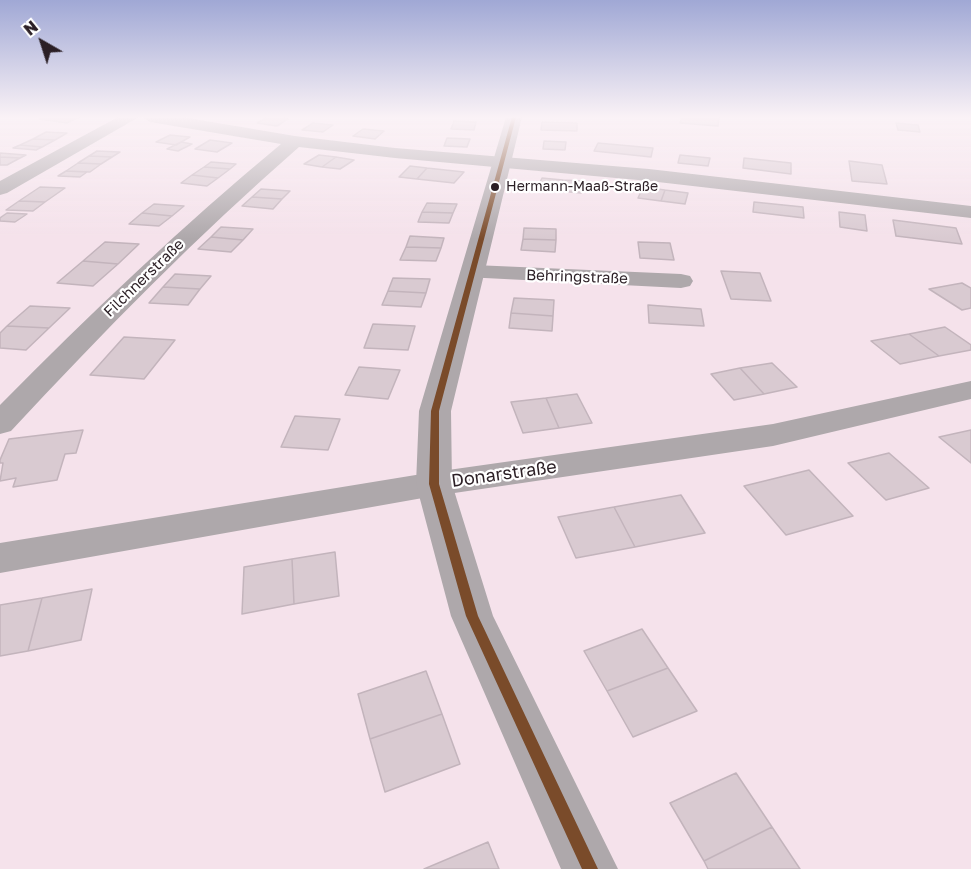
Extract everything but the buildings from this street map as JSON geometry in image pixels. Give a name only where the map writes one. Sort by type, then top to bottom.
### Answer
[{"type":"street","points":[[1,188],[57,158]]},
{"type":"street","name":"Filchnerstraße","points":[[0,424],[93,327],[251,177],[275,158]]},
{"type":"street","points":[[444,158],[649,175],[971,212]]},
{"type":"street","points":[[504,158],[435,411],[434,484],[472,616],[590,869]]},
{"type":"street","name":"Behringstraße","points":[[474,272],[681,281]]},
{"type":"street","name":"Donarstraße","points":[[0,558],[434,484],[772,435],[971,390]]},
{"type":"transit line","points":[[503,158],[435,411],[434,484],[472,616],[590,869]]},
{"type":"place","name":"Hermann-Maaß-Straße","points":[[495,187]]}]
